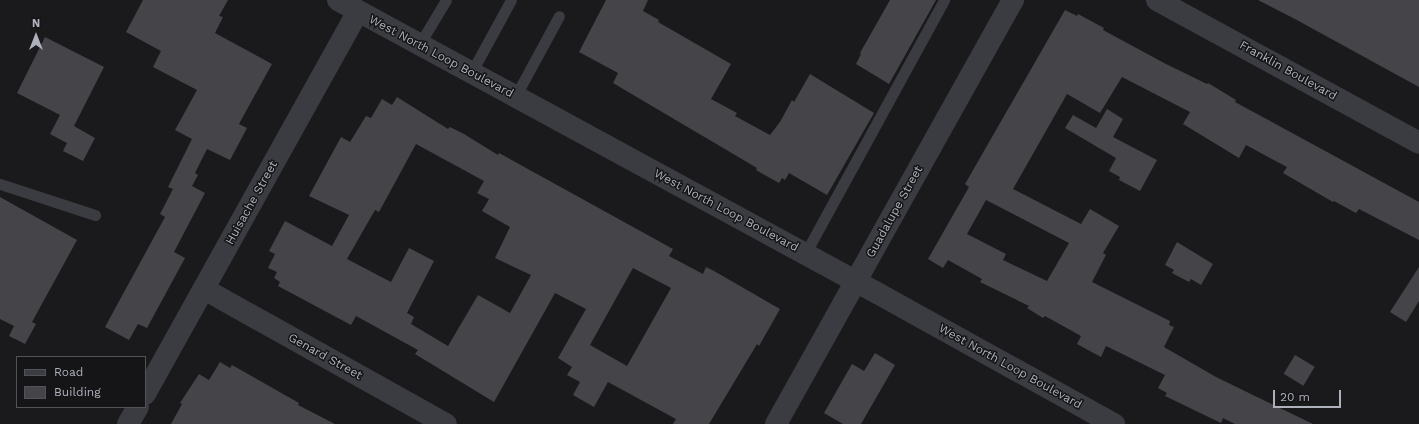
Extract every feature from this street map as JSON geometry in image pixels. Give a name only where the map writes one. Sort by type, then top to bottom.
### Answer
[{"type":"street","name":"West North Loop Boulevard","points":[[338,0],[806,254],[1114,424]]},
{"type":"street","name":"Guadalupe Street","points":[[776,424],[1013,0]]},
{"type":"street","name":"Franklin Boulevard","points":[[1157,0],[1419,143]]},
{"type":"street","name":"Huisache Street","points":[[146,392],[358,11]]},
{"type":"street","name":"Genard Street","points":[[204,289],[446,424]]},
{"type":"street","points":[[128,424],[137,408]]},
{"type":"lane","points":[[419,45],[446,0]]},
{"type":"lane","points":[[471,73],[511,0]]},
{"type":"lane","points":[[806,254],[944,0]]},
{"type":"lane","points":[[515,97],[559,16]]},
{"type":"lane","points":[[0,184],[95,215]]},
{"type":"building","points":[[143,0],[228,0],[219,16],[223,17],[215,33],[272,64],[239,124],[247,128],[230,160],[207,149],[195,173],[198,175],[192,186],[205,193],[174,252],[185,258],[147,328],[138,324],[129,340],[105,327],[165,217],[160,214],[173,189],[168,187],[192,139],[175,130],[197,90],[153,67],[161,51],[126,32]]},
{"type":"building","points":[[606,0],[648,0],[643,11],[659,20],[658,22],[731,64],[711,99],[737,113],[735,116],[770,135],[780,122],[792,100],[794,102],[810,74],[874,113],[827,195],[789,173],[785,180],[782,178],[779,183],[756,170],[757,168],[613,83],[618,73],[579,52]]},
{"type":"building","points":[[890,0],[936,0],[889,84],[856,64],[861,54],[860,53]]},
{"type":"building","points":[[1258,0],[1419,0],[1419,87],[1295,19]]},
{"type":"building","points":[[1065,10],[1077,16],[1078,14],[1104,28],[1103,30],[1164,63],[1207,84],[1208,83],[1236,100],[1235,102],[1419,202],[1419,240],[1359,209],[1356,213],[1334,201],[1333,202],[1283,173],[1287,167],[1246,145],[1239,158],[1183,124],[1190,112],[1122,77],[1100,113],[1067,94],[1013,189],[1081,224],[1090,209],[1119,226],[1103,253],[1106,255],[1092,282],[1170,321],[1169,325],[1174,327],[1164,347],[1216,377],[1313,424],[1235,424],[1223,418],[1221,423],[1165,396],[1167,393],[1158,388],[1165,375],[1106,346],[1101,357],[1077,344],[1081,336],[1045,316],[1043,318],[1027,308],[1029,306],[980,282],[982,279],[948,260],[943,268],[928,259],[969,187],[965,184]],"holes":[[[986,200],[1069,243],[1047,281],[1003,260],[1006,254],[967,234]]]},
{"type":"building","points":[[45,37],[104,67],[74,126],[95,138],[83,161],[63,151],[67,143],[50,134],[60,115],[17,93]]},
{"type":"building","points":[[397,97],[448,129],[450,127],[464,134],[498,155],[499,153],[673,249],[669,256],[703,274],[706,267],[780,309],[759,346],[757,344],[709,424],[673,424],[676,419],[608,382],[594,407],[573,395],[580,382],[567,375],[572,367],[558,358],[586,309],[555,293],[494,402],[415,354],[418,350],[356,316],[351,325],[278,286],[280,282],[274,278],[277,272],[268,268],[275,254],[269,251],[285,221],[332,246],[349,215],[309,196],[341,137],[350,142],[366,116],[371,118],[382,99],[392,105]],"holes":[[[416,144],[484,181],[477,193],[489,199],[482,211],[510,227],[495,258],[531,275],[510,313],[478,295],[448,346],[411,324],[414,317],[407,313],[434,261],[409,248],[391,282],[347,259],[375,210],[379,212]],[[633,268],[671,288],[627,366],[590,345]]]},
{"type":"building","points":[[1107,109],[1123,119],[1113,137],[1157,160],[1140,191],[1119,180],[1120,177],[1109,171],[1116,158],[1065,128],[1073,115],[1096,128]]},
{"type":"building","points":[[0,197],[77,240],[32,322],[36,324],[25,344],[9,336],[14,326],[0,319]]},
{"type":"building","points":[[1177,242],[1213,264],[1201,285],[1191,279],[1189,282],[1172,273],[1174,270],[1165,265]]},
{"type":"building","points":[[1419,267],[1419,301],[1406,322],[1390,312]]},
{"type":"building","points":[[875,353],[895,365],[861,424],[843,424],[824,413],[852,364],[864,371]]},
{"type":"building","points":[[1295,355],[1315,367],[1303,386],[1284,374]]},
{"type":"building","points":[[220,362],[230,368],[232,365],[299,403],[298,405],[335,424],[171,424],[182,404],[180,403],[199,374],[209,380]]}]
